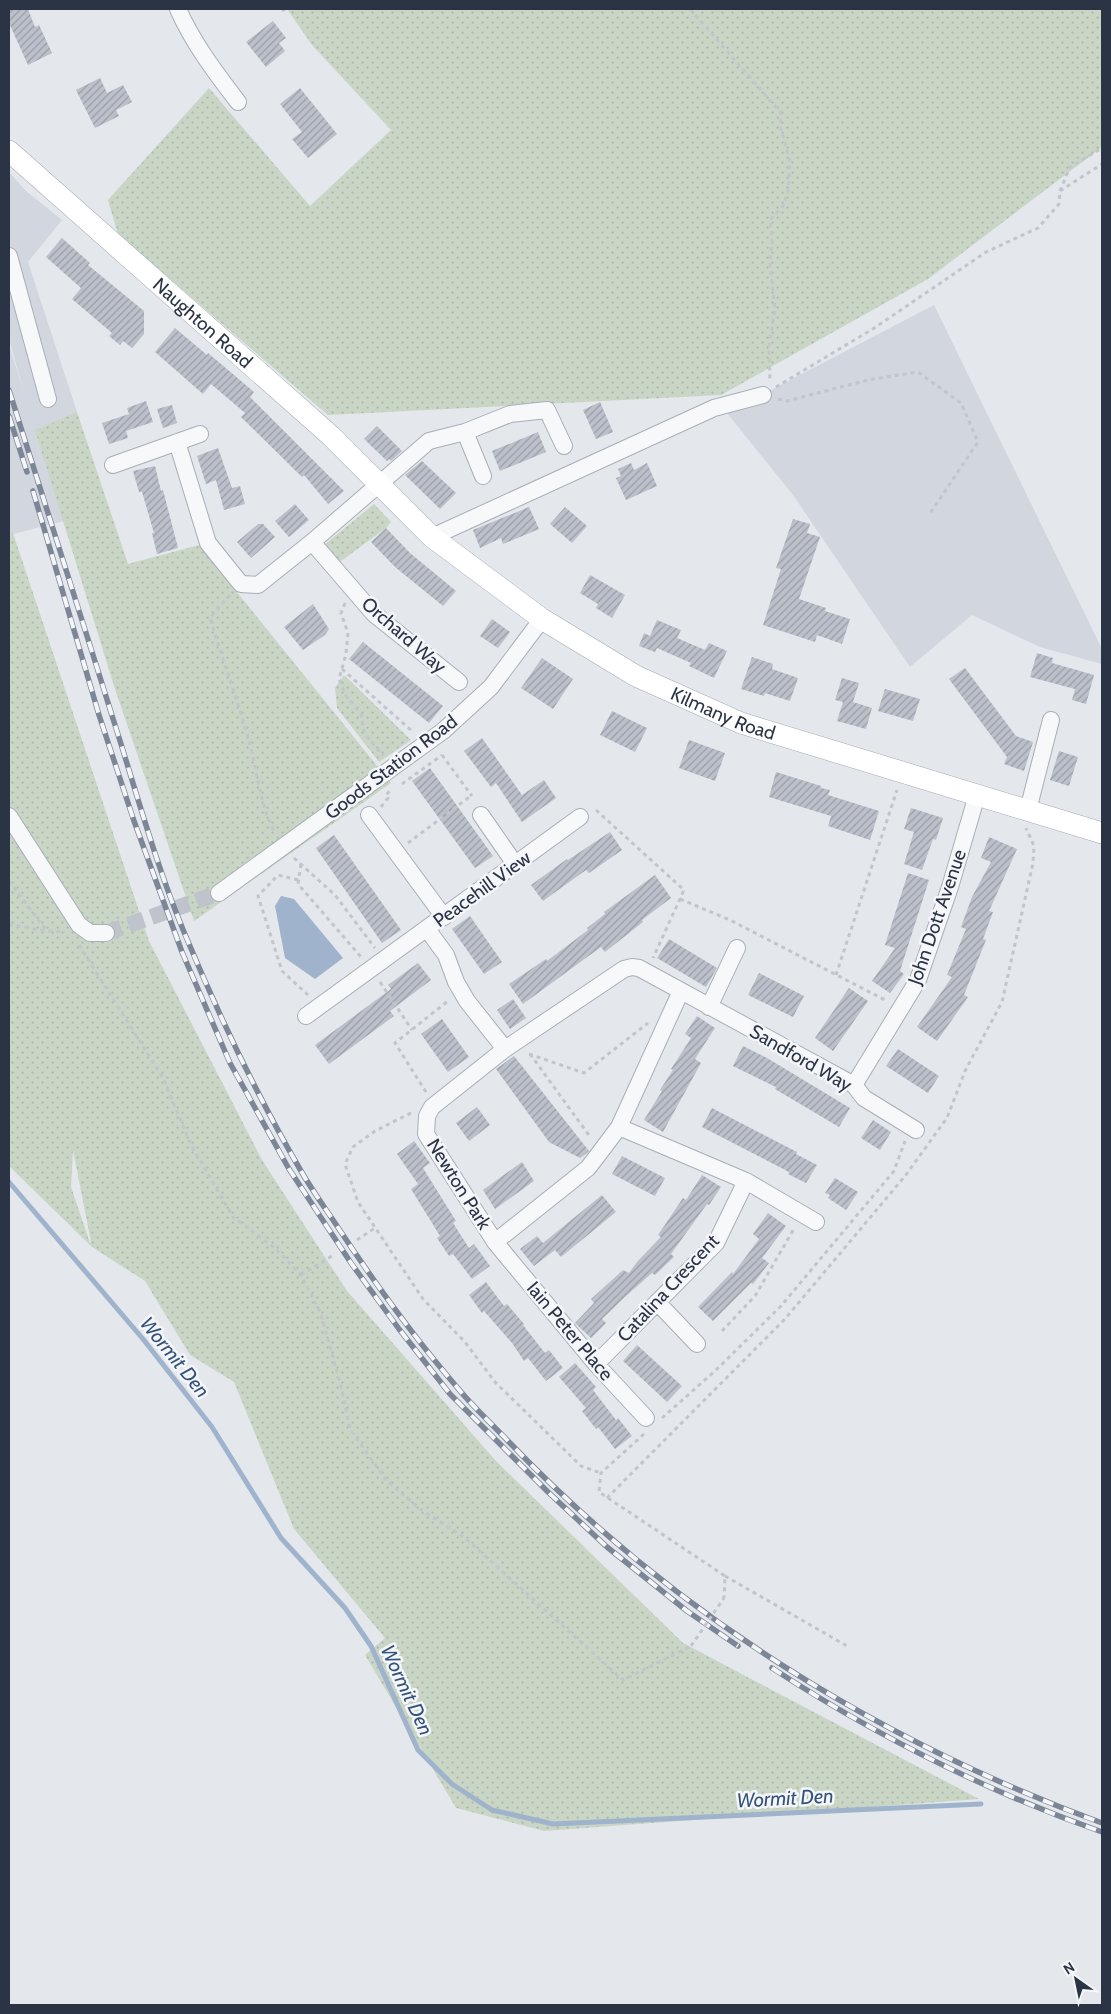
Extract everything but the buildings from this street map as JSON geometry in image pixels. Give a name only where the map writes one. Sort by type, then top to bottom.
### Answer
[{"type":"main road","name":"Naughton Road","points":[[9,151],[331,436],[386,491]]},
{"type":"main road","name":"Kilmany Road","points":[[386,491],[432,536],[542,619],[636,676],[741,723],[1102,833]]},
{"type":"street","points":[[178,9],[185,24],[212,67],[238,102]]},
{"type":"street","points":[[9,256],[48,399]]},
{"type":"street","points":[[432,536],[714,408],[763,395]]},
{"type":"street","points":[[177,442],[208,543],[241,584],[258,585],[312,542],[386,491],[429,441],[465,432],[510,414],[547,410],[564,446]]},
{"type":"street","points":[[465,432],[483,476]]},
{"type":"street","points":[[113,465],[200,434]]},
{"type":"street","name":"Orchard Way","points":[[312,542],[374,614],[458,682]]},
{"type":"street","name":"Goods Station Road","points":[[219,893],[443,731],[491,687],[542,619]]},
{"type":"street","points":[[1022,809],[1051,720]]},
{"type":"street","name":"John Dott Avenue","points":[[854,1085],[918,980],[950,887],[977,795]]},
{"type":"street","points":[[369,815],[444,917]]},
{"type":"street","points":[[481,815],[515,864]]},
{"type":"street","points":[[9,816],[79,925],[90,935]]},
{"type":"street","name":"Peacehill View","points":[[505,1048],[461,991],[450,962],[426,929],[580,817]]},
{"type":"street","points":[[306,1016],[426,929]]},
{"type":"street","points":[[709,1007],[737,948]]},
{"type":"street","points":[[433,1106],[505,1048],[624,969],[632,967],[681,991]]},
{"type":"street","name":"Sandford Way","points":[[681,991],[854,1085],[864,1098],[913,1129]]},
{"type":"street","name":"Newton Park","points":[[433,1106],[427,1116],[426,1134],[495,1242],[588,1168],[619,1127],[681,991]]},
{"type":"street","points":[[619,1127],[746,1181],[810,1218]]},
{"type":"street","name":"Catalina Crescent","points":[[596,1364],[716,1243],[746,1181]]},
{"type":"street","name":"Iain Peter Place","points":[[495,1242],[596,1364],[652,1423]]},
{"type":"street","points":[[657,1302],[697,1344]]},
{"type":"path","points":[[690,9],[780,114],[780,126],[790,162],[786,199],[783,206],[770,220],[772,239],[770,265],[775,308],[769,347],[771,390],[876,327],[986,252],[1038,228],[1059,204],[1060,191],[1070,167],[1102,148]]},
{"type":"path","points":[[1060,191],[1102,164]]},
{"type":"path","points":[[763,395],[787,401],[868,380],[918,372],[947,392],[961,403],[978,442],[929,515]]},
{"type":"path","points":[[241,584],[210,618],[251,750],[255,774],[269,822],[283,848]]},
{"type":"path","points":[[352,588],[341,613],[348,633],[339,679],[346,696],[361,714],[364,732],[393,768]]},
{"type":"path","points":[[342,669],[412,731]]},
{"type":"path","points":[[431,740],[472,795],[481,815]]},
{"type":"path","points":[[386,796],[442,755]]},
{"type":"path","points":[[836,975],[903,772]]},
{"type":"path","points":[[396,852],[472,795]]},
{"type":"path","points":[[580,817],[591,806],[684,890],[647,973]]},
{"type":"path","points":[[607,1498],[784,1319],[905,1176],[947,1118],[965,1071],[1002,1002],[1033,863],[1034,846],[1022,809]]},
{"type":"path","points":[[377,964],[298,884],[301,864],[335,895],[377,964],[412,1030]]},
{"type":"path","points":[[298,880],[278,875],[258,896],[282,971],[320,1006]]},
{"type":"path","points":[[9,881],[47,931]]},
{"type":"path","points":[[680,899],[730,920],[901,1008]]},
{"type":"path","points":[[9,926],[90,935],[163,1078],[191,1144],[233,1217],[276,1249],[301,1276],[320,1314],[341,1386],[350,1429],[386,1480],[420,1509],[465,1538],[623,1680],[691,1646],[724,1598],[725,1576]]},
{"type":"path","points":[[461,991],[395,1043],[433,1106],[414,1112],[375,1131],[353,1147],[345,1164],[358,1202],[423,1299],[465,1342],[496,1382],[581,1466],[601,1473]]},
{"type":"path","points":[[529,1054],[584,1074],[644,1025],[671,1013]]},
{"type":"path","points":[[519,1039],[601,1151]]},
{"type":"path","points":[[847,1646],[725,1576],[607,1498],[599,1492],[601,1473],[652,1423],[715,1371],[781,1306],[894,1171],[913,1129]]},
{"type":"path","points":[[722,1331],[755,1296],[810,1218]]},
{"type":"path","points":[[356,1240],[375,1228]]},
{"type":"path","points":[[301,1276],[335,1254]]},
{"type":"shaded area","points":[[9,172],[26,191],[62,220],[28,262],[77,412],[36,430],[64,521],[9,535],[9,345],[24,392],[9,339]]},
{"type":"shaded area","points":[[934,305],[1102,649],[1102,664],[1040,647],[972,615],[910,667],[793,495],[727,413]]},
{"type":"green space","points":[[287,9],[1102,9],[1102,147],[928,279],[721,395],[328,415],[118,234],[108,200],[209,88],[310,206],[391,130],[312,45]]},
{"type":"green space","points":[[77,412],[128,564],[199,545],[391,783],[194,921],[114,686],[35,430]]},
{"type":"green space","points":[[374,504],[391,522],[386,528],[337,564],[323,546]]},
{"type":"green space","points":[[13,533],[149,941],[262,1160],[347,1291],[496,1461],[683,1643],[979,1799],[544,1831],[456,1808],[365,1655],[385,1638],[294,1529],[234,1382],[190,1355],[145,1281],[92,1247],[9,1166],[9,535]],"holes":[[[73,1150],[91,1242],[71,1187]]]},
{"type":"green space","points":[[344,675],[411,740],[379,762],[337,708],[335,688]]},
{"type":"water","points":[[281,896],[294,899],[343,958],[315,979],[285,958],[275,906]]},
{"type":"waterway","name":"Wormit Den","points":[[9,1182],[143,1339],[212,1427],[281,1538],[345,1608],[371,1646],[418,1750],[452,1784],[492,1810],[553,1824],[981,1804]]},
{"type":"tunnel","points":[[106,933],[219,893]]},
{"type":"railway","points":[[9,390],[156,855],[174,907],[197,963],[253,1083],[284,1142],[314,1192],[365,1268],[409,1328],[468,1400],[572,1504],[639,1562],[710,1616],[784,1666],[860,1712],[938,1753],[1019,1790],[1102,1823]]},
{"type":"railway","points":[[9,416],[27,472]]},
{"type":"railway","points":[[33,491],[99,715],[134,821],[182,952],[230,1063],[289,1169],[351,1263],[450,1394],[548,1492],[607,1547],[687,1611],[738,1646]]},
{"type":"railway","points":[[772,1668],[811,1693],[932,1760],[1016,1798],[1102,1832]]}]
